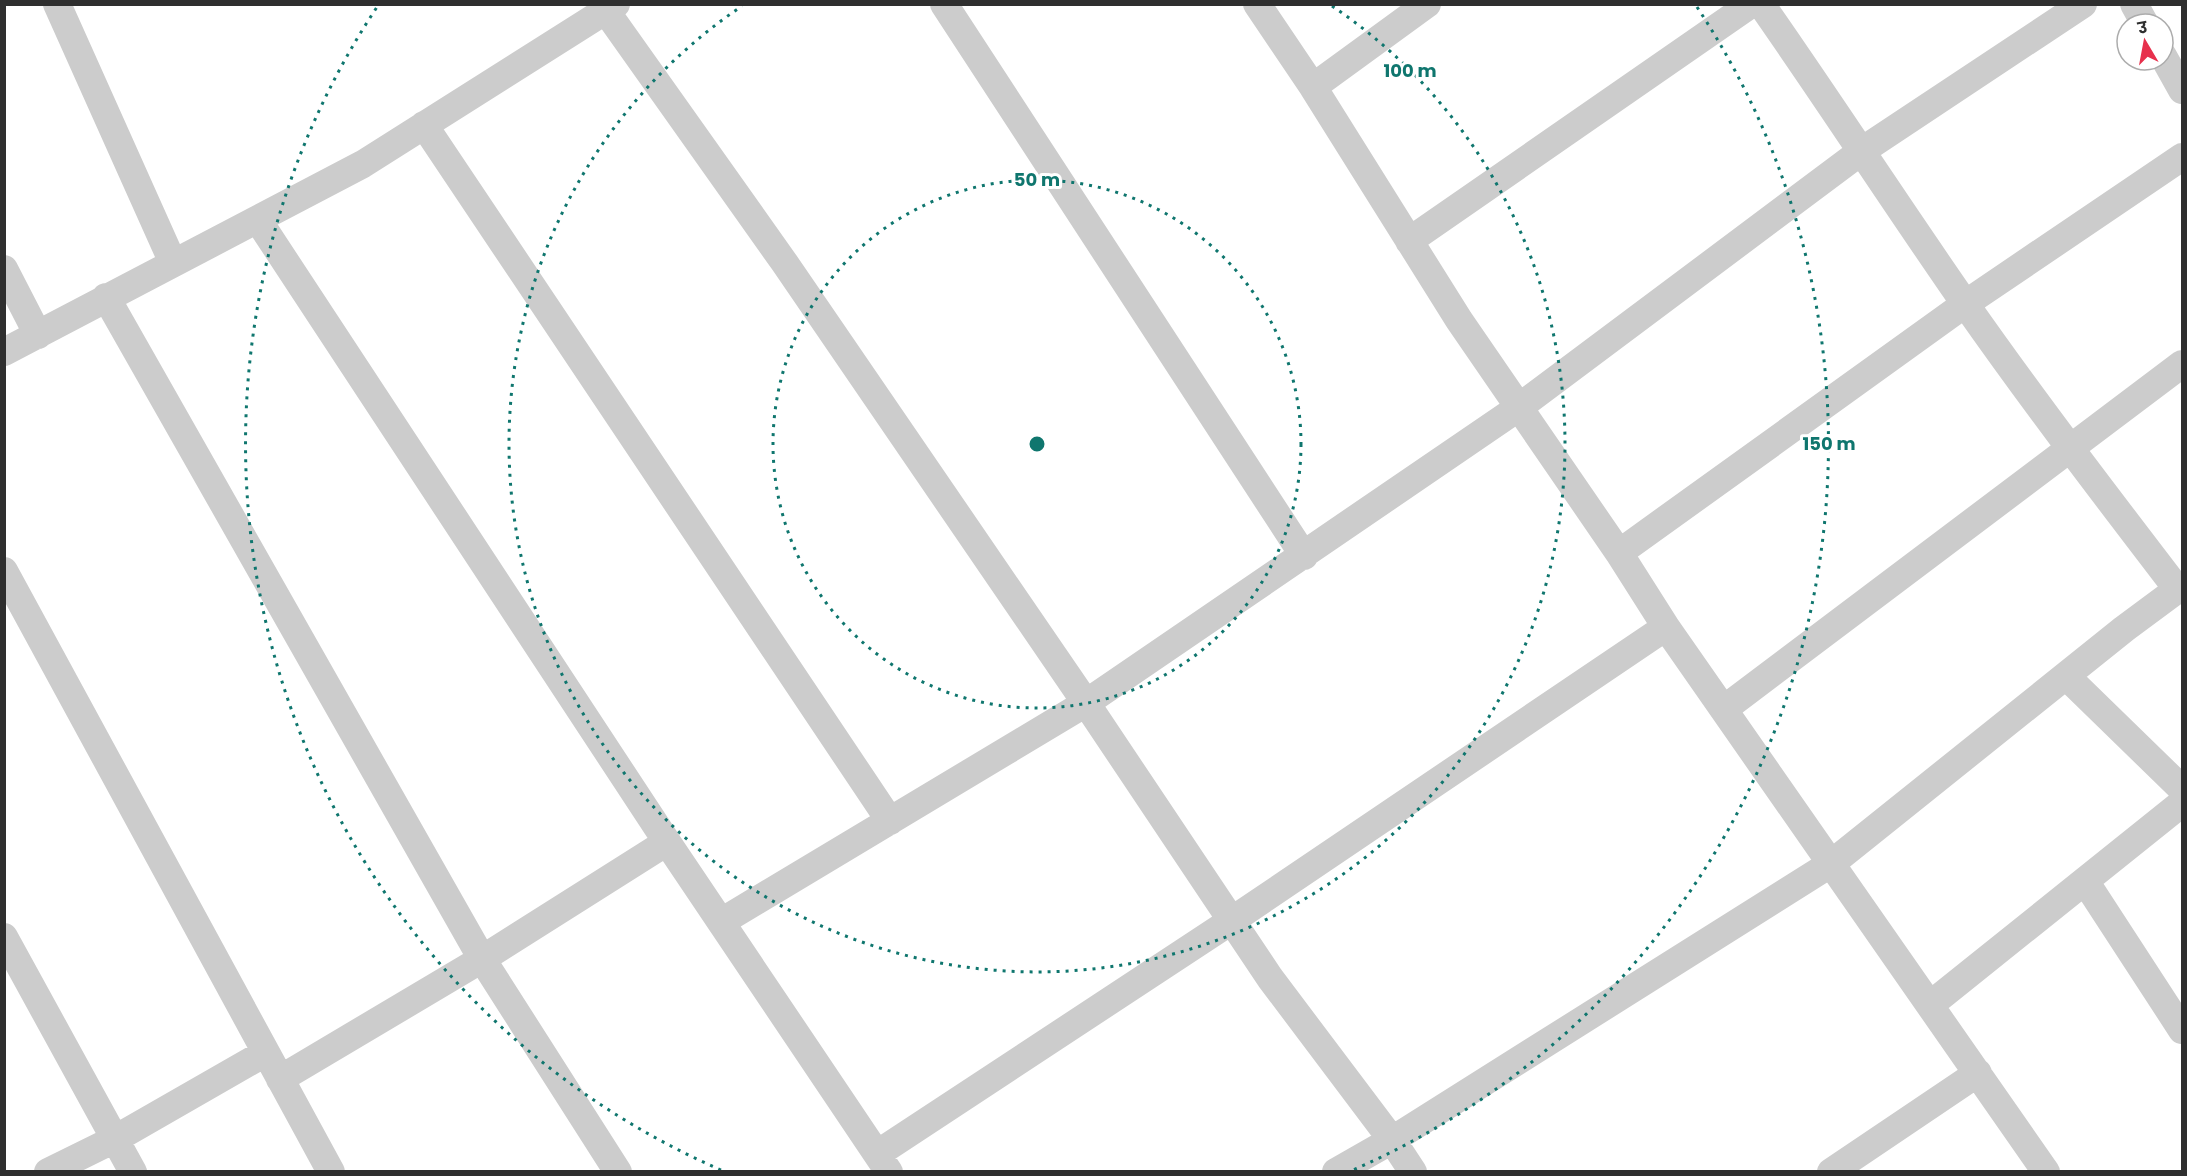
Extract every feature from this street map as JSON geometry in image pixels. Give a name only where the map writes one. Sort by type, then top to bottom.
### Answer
[{"type":"street","points":[[944,4],[1304,556]]},
{"type":"street","points":[[1257,4],[1313,87],[1408,241],[1518,408],[1619,553],[1666,627],[2046,1172]]},
{"type":"street","points":[[1313,87],[1427,4]]},
{"type":"street","points":[[1408,241],[1751,4]]},
{"type":"street","points":[[1336,1172],[1392,1140],[1832,863],[2180,588],[2070,450],[1965,304],[1863,150],[1761,4]]},
{"type":"street","points":[[721,922],[1086,703],[1518,408],[1863,150],[2083,4]]},
{"type":"street","points":[[59,5],[173,263]]},
{"type":"street","points":[[4,351],[363,164],[607,7],[1086,703],[1270,978],[1392,1140],[1413,1172]]},
{"type":"street","points":[[2172,72],[2182,90]]},
{"type":"street","points":[[424,125],[890,821]]},
{"type":"street","points":[[1619,553],[1965,304],[2182,157]]},
{"type":"street","points":[[258,220],[667,842],[883,1163],[1231,921],[1666,627]]},
{"type":"street","points":[[4,269],[38,335]]},
{"type":"street","points":[[106,297],[482,959],[618,1172]]},
{"type":"street","points":[[1724,709],[2182,364]]},
{"type":"street","points":[[4,571],[331,1172]]},
{"type":"street","points":[[2066,676],[2182,789]]},
{"type":"street","points":[[1930,1005],[2182,803]]},
{"type":"street","points":[[280,1079],[482,959],[667,842]]},
{"type":"street","points":[[2085,881],[2182,1030]]},
{"type":"street","points":[[4,937],[133,1172]]},
{"type":"street","points":[[48,1172],[116,1139],[265,1053]]},
{"type":"street","points":[[1831,1172],[1978,1073]]}]
